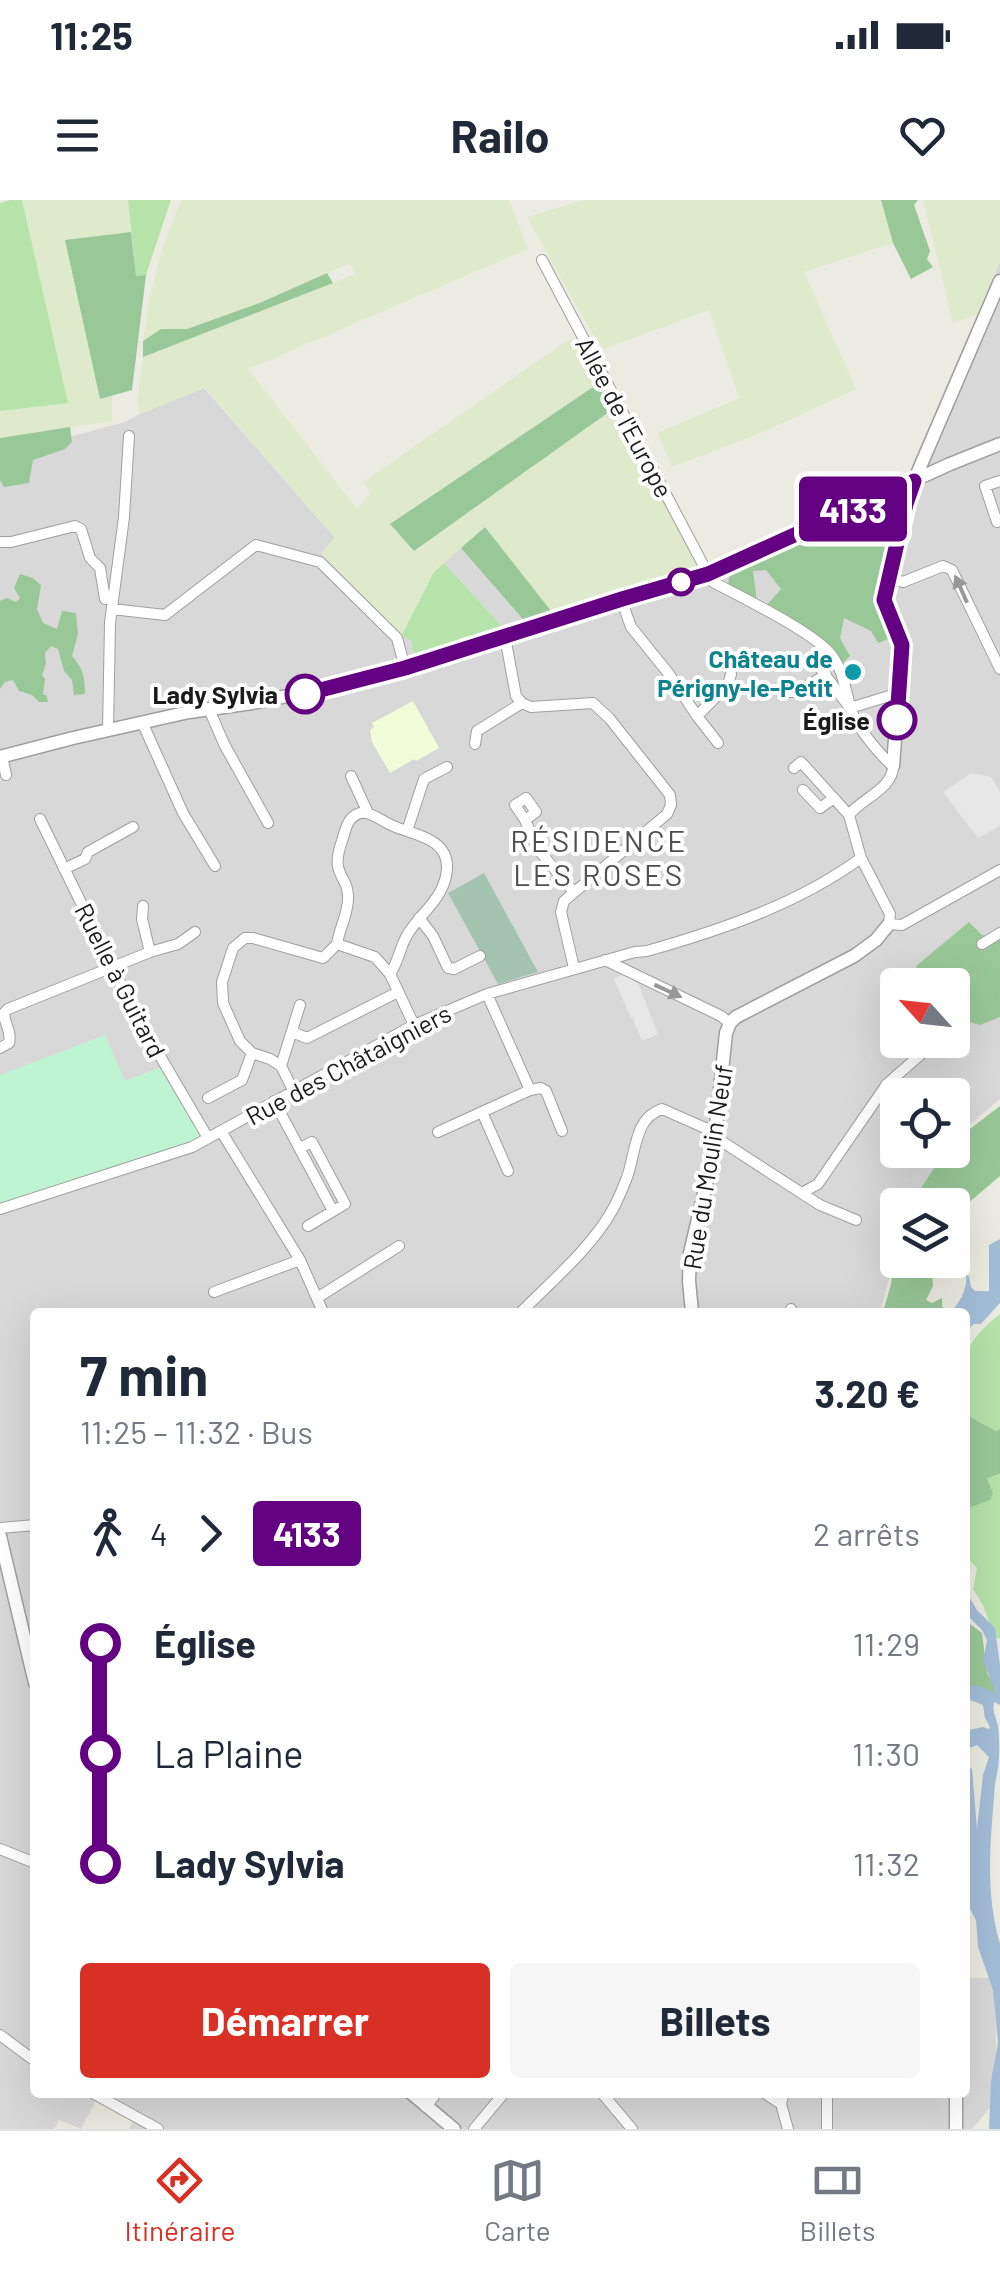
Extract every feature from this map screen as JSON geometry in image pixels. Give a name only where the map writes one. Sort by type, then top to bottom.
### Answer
[{"type":"street","name":"Allée de l'Europe","points":[[542,260],[708,574]]},
{"type":"street","points":[[849,816],[893,775],[902,645],[884,600],[914,481],[1000,281]]},
{"type":"street","points":[[108,730],[108,604],[124,518],[130,436]]},
{"type":"street","points":[[6,775],[1,757],[209,708],[305,694],[405,668],[708,574],[1000,444]]},
{"type":"street","points":[[1000,481],[986,486],[997,522],[1000,520]]},
{"type":"street","points":[[0,542],[75,526],[81,529],[90,558],[100,568],[108,604]]},
{"type":"street","points":[[108,604],[166,616],[256,545],[320,562],[397,638],[405,668]]},
{"type":"street","points":[[889,578],[903,582],[943,566],[952,570],[1000,669]]},
{"type":"street","points":[[708,574],[713,582],[822,645],[835,659],[854,718],[893,766]]},
{"type":"street","points":[[622,599],[631,627],[718,743]]},
{"type":"street","points":[[504,637],[516,696],[522,703],[531,708],[593,704],[610,719],[670,795],[667,814],[564,901],[561,912],[574,968]]},
{"type":"street","points":[[814,660],[850,708],[899,693]]},
{"type":"street","points":[[696,716],[728,685],[731,674]]},
{"type":"street","points":[[789,692],[826,675]]},
{"type":"street","points":[[475,744],[476,731],[522,703]]},
{"type":"street","points":[[209,708],[224,744],[268,823]]},
{"type":"street","points":[[142,722],[183,813],[215,866]]},
{"type":"street","points":[[605,960],[730,1023],[854,956],[876,940],[889,924],[890,914],[862,858],[849,816],[801,762],[794,768]]},
{"type":"street","points":[[406,831],[424,779],[446,767]]},
{"type":"street","points":[[352,776],[368,814]]},
{"type":"street","points":[[803,790],[820,808],[834,798]]},
{"type":"street","points":[[293,1090],[281,1066],[252,1053],[240,1042],[222,1003],[222,982],[233,948],[245,938],[323,958],[338,944],[348,897],[336,857],[349,821],[355,816],[368,814],[448,847],[444,885],[406,936],[390,974]]},
{"type":"street","name":"Ruelle à Guitard","points":[[40,819],[136,1015],[208,1138]]},
{"type":"street","points":[[525,820],[537,848],[573,892]]},
{"type":"street","points":[[64,869],[133,827]]},
{"type":"street","name":"Rue des Châtaigniers","points":[[0,1209],[192,1147],[414,1025],[487,994],[678,942],[776,907],[862,858]]},
{"type":"street","points":[[889,924],[902,924],[1000,870]]},
{"type":"street","points":[[143,906],[150,952]]},
{"type":"street","points":[[419,918],[434,936],[448,968],[454,969],[480,956]]},
{"type":"street","points":[[0,1048],[10,1042],[4,1019],[8,1008],[178,944],[195,932]]},
{"type":"street","points":[[982,944],[1000,934]]},
{"type":"street","points":[[338,944],[375,956],[390,974],[414,1025]]},
{"type":"street","points":[[292,1032],[307,1038],[398,992]]},
{"type":"street","points":[[487,994],[530,1090]]},
{"type":"street","points":[[281,1066],[300,1004]]},
{"type":"street","name":"Rue du Moulin Neuf","points":[[692,1308],[690,1252],[715,1137],[730,1023]]},
{"type":"street","points":[[208,1098],[242,1080],[252,1053]]},
{"type":"street","points":[[802,1194],[818,1184],[887,1084],[917,1058]]},
{"type":"street","points":[[438,1132],[541,1088],[546,1091],[562,1131]]},
{"type":"street","points":[[274,1101],[334,1211],[308,1226]]},
{"type":"street","points":[[525,1308],[578,1255],[612,1210],[629,1172],[638,1134],[646,1118],[658,1110],[712,1131],[715,1137],[802,1194],[856,1220]]},
{"type":"street","points":[[482,1112],[508,1170]]},
{"type":"street","points":[[222,1131],[300,1260],[321,1308]]},
{"type":"street","points":[[317,1298],[400,1246]]},
{"type":"street","points":[[214,1292],[300,1260]]},
{"type":"street","points":[[30,1527],[0,1532],[30,1661]]},
{"type":"street","points":[[0,1849],[30,1862]]},
{"type":"street","points":[[0,2035],[30,2057]]},
{"type":"street","points":[[101,2098],[158,2129]]},
{"type":"street","points":[[416,2098],[454,2129]]},
{"type":"street","points":[[426,2107],[433,2098]]},
{"type":"street","points":[[474,2129],[500,2098]]},
{"type":"street","points":[[607,2098],[632,2129]]},
{"type":"street","points":[[782,2098],[788,2129]]},
{"type":"street","points":[[827,2098],[827,2129]]},
{"type":"street","points":[[956,2098],[956,2129]]},
{"type":"shaded area","points":[[22,200],[128,200],[131,232],[66,240],[100,399],[112,395],[112,421],[0,438],[0,411],[67,402]]},
{"type":"shaded area","points":[[181,200],[509,200],[528,249],[248,369],[357,509],[371,493],[363,482],[568,340],[581,342],[602,381],[390,525],[415,551],[616,407],[697,561],[694,569],[555,616],[485,527],[434,572],[402,635],[321,553],[335,538],[205,388],[140,414],[137,401],[143,357],[355,274],[350,263],[263,302],[187,329],[161,329],[143,341],[163,245]]},
{"type":"shaded area","points":[[583,200],[881,200],[893,243],[804,272],[856,389],[761,433],[672,467],[657,433],[739,398],[709,310],[604,349],[527,217]]},
{"type":"shaded area","points":[[923,200],[1000,200],[1000,262],[977,315],[953,323]]},
{"type":"shaded area","points":[[1000,262],[1000,1099],[970,1124],[970,1078],[880,1078],[880,1168],[939,1168],[925,1188],[880,1188],[880,1278],[889,1278],[881,1308],[30,1308],[30,2098],[97,2098],[81,2129],[59,2120],[54,2129],[0,2129],[0,448],[50,442],[125,422],[204,388],[335,538],[322,554],[402,635],[412,642],[504,629],[444,563],[461,548],[527,624],[710,562],[910,471]]},
{"type":"shaded area","points":[[413,701],[439,748],[390,773],[372,742],[372,723]]},
{"type":"shaded area","points":[[971,773],[991,777],[1000,792],[1000,826],[978,838],[943,792]]},
{"type":"shaded area","points":[[484,873],[538,972],[498,984],[448,893]]},
{"type":"shaded area","points":[[622,974],[638,983],[658,1034],[642,1041],[633,1019],[636,1017],[631,1018],[614,979]]},
{"type":"shaded area","points":[[105,1035],[125,1081],[161,1067],[202,1136],[0,1204],[0,1075]]},
{"type":"shaded area","points":[[970,1978],[994,1978],[998,2098],[972,2129],[129,2129],[137,2113],[109,2098],[970,2098]]},
{"type":"green space","points":[[22,200],[68,403],[0,411],[0,203]]},
{"type":"green space","points":[[128,200],[171,200],[146,275],[136,276]]},
{"type":"green space","points":[[881,200],[918,200],[914,205],[930,251],[927,259],[933,267],[911,279],[893,243]]},
{"type":"green space","points":[[131,232],[136,276],[146,275],[132,390],[100,399],[65,240]]},
{"type":"green space","points":[[327,273],[333,283],[143,357],[143,341],[161,329],[187,329]]},
{"type":"green space","points":[[602,381],[616,407],[414,551],[390,524]]},
{"type":"green space","points":[[70,427],[72,442],[65,449],[33,460],[29,483],[4,487],[0,480],[0,438]]},
{"type":"green space","points":[[893,496],[892,503],[901,505],[877,604],[893,637],[878,643],[871,631],[844,618],[840,638],[850,656],[842,664],[824,640],[765,607],[781,589],[766,570],[753,571],[757,602],[728,586],[730,571],[860,514],[878,537],[887,530],[888,521],[876,518],[870,510]]},
{"type":"green space","points":[[485,527],[555,616],[527,624],[461,548]]},
{"type":"green space","points":[[444,563],[505,630],[423,657],[413,651],[412,642],[402,635],[434,572]]},
{"type":"green space","points":[[20,574],[41,585],[37,609],[43,623],[57,629],[62,611],[76,613],[78,634],[72,656],[83,673],[85,694],[74,695],[72,680],[64,671],[58,649],[51,646],[45,653],[42,675],[43,694],[48,702],[39,702],[19,691],[13,680],[0,689],[0,601],[7,598],[16,602],[20,598],[14,588]]},
{"type":"green space","points":[[969,922],[982,935],[1000,937],[1000,1017],[980,1025],[970,1022],[970,968],[916,966]]},
{"type":"green space","points":[[1000,1106],[1000,1176],[970,1202],[970,1188],[921,1188],[934,1168],[970,1168],[970,1129]]},
{"type":"green space","points":[[892,1278],[932,1278],[926,1300],[932,1303],[942,1298],[943,1308],[884,1308]]},
{"type":"green space","points":[[1000,1314],[1000,1429],[996,1431],[970,1417],[970,1348]]},
{"type":"green space","points":[[970,1417],[996,1431],[1000,1429],[1000,1474],[987,1478],[993,1493],[990,1500],[971,1507]]},
{"type":"green space","points":[[1000,1474],[1000,1639],[995,1638],[973,1589],[977,1568],[970,1561],[970,1509],[993,1493],[987,1478]]},
{"type":"green space","points":[[970,1624],[982,1633],[987,1673],[996,1696],[970,1691]]},
{"type":"water","points":[[1000,1239],[1000,1303],[981,1324],[970,1328],[970,1308],[954,1308],[966,1278],[975,1291],[989,1291],[989,1245]]},
{"type":"water","points":[[970,1598],[995,1628],[1000,1665],[1000,1705],[994,1702],[999,1754],[990,1864],[1000,1944],[1000,2129],[989,2129],[991,2081],[998,2043],[993,1990],[970,1909],[970,1768],[977,1829],[989,1757],[977,1745],[970,1748],[970,1730],[990,1727],[983,1705],[970,1700],[970,1685],[996,1693],[983,1661],[987,1640],[970,1618]]},
{"type":"bus line","name":"4133","points":[[305,694],[405,668],[708,574],[914,481],[884,600],[902,645],[897,720]]},
{"type":"place","name":"Château de Périgny-le-Petit","points":[[853,672]]},
{"type":"place","name":"Lady Sylvia","points":[[305,694]]},
{"type":"place","name":"Église","points":[[897,720]]},
{"type":"district","name":"RÉSIDENCE LES ROSES","points":[[599,857]]}]
